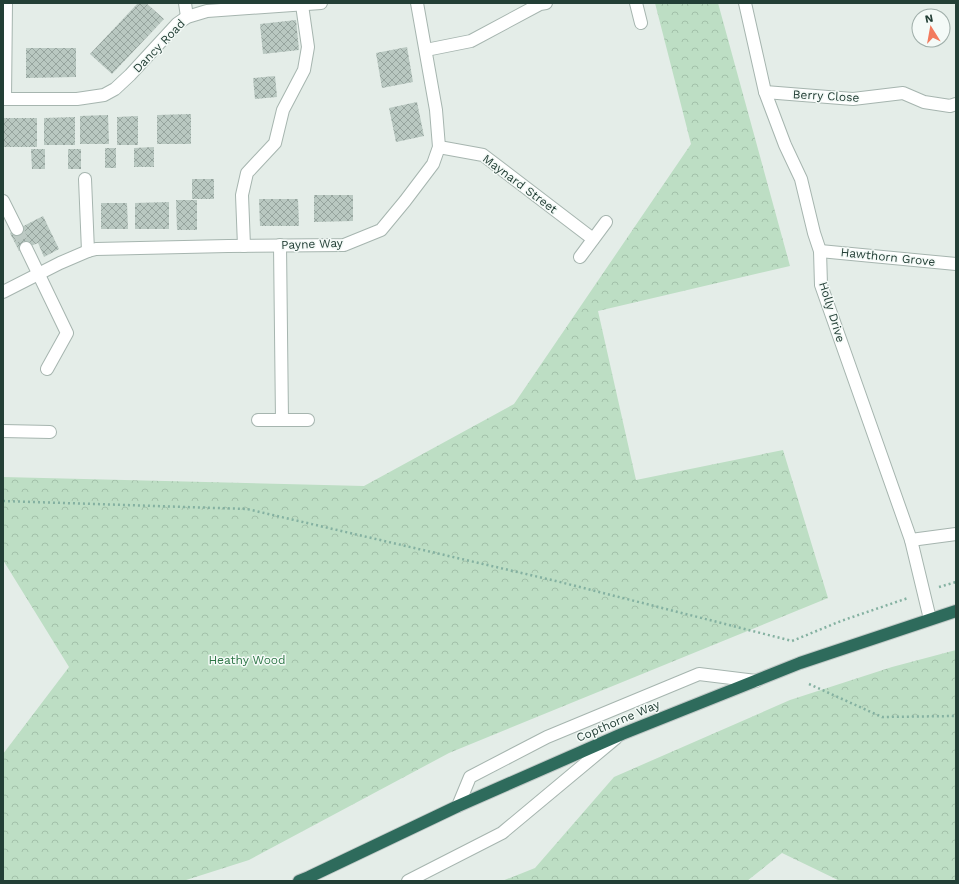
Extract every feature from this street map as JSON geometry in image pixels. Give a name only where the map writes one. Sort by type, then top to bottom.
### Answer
[{"type":"highway","name":"Copthorne Way","points":[[299,881],[458,806],[622,734],[800,664],[956,611]]},
{"type":"street","points":[[4,99],[6,3]]},
{"type":"street","points":[[185,3],[187,17]]},
{"type":"street","name":"Dancy Road","points":[[4,99],[77,99],[104,95],[115,89],[130,75],[178,24],[187,17],[207,11],[321,3]]},
{"type":"street","name":"Payne Way","points":[[3,292],[88,251],[96,249],[344,245],[381,230],[406,201],[433,164],[439,147],[436,110],[417,3]]},
{"type":"street","points":[[426,50],[471,41],[540,4],[546,3]]},
{"type":"street","points":[[636,3],[640,23]]},
{"type":"street","name":"Holly Drive","points":[[745,3],[765,92],[785,145],[801,179],[814,233],[820,251],[821,285],[911,540],[930,619]]},
{"type":"street","points":[[244,246],[242,195],[247,173],[275,143],[283,110],[304,70],[308,47],[302,5]]},
{"type":"street","name":"Berry Close","points":[[765,92],[853,99],[903,92],[924,102],[950,106],[956,104]]},
{"type":"street","name":"Maynard Street","points":[[439,147],[483,154],[593,239]]},
{"type":"street","points":[[85,179],[88,251]]},
{"type":"street","points":[[3,201],[17,229]]},
{"type":"street","points":[[580,257],[606,222]]},
{"type":"street","points":[[280,245],[282,420]]},
{"type":"street","points":[[26,248],[67,333],[47,369]]},
{"type":"street","name":"Hawthorn Grove","points":[[820,251],[956,264]]},
{"type":"street","points":[[258,420],[308,420]]},
{"type":"street","points":[[3,431],[50,432]]},
{"type":"street","points":[[911,540],[956,534]]},
{"type":"street","points":[[458,806],[470,777],[547,737],[699,674],[756,681]]},
{"type":"street","points":[[408,881],[502,833],[622,734]]},
{"type":"path","points":[[3,501],[247,509],[556,581],[792,641],[899,601]]},
{"type":"path","points":[[949,584],[956,582]]},
{"type":"path","points":[[808,684],[882,717],[956,716]]},
{"type":"green space","name":"Heathy Wood","points":[[655,3],[718,3],[790,266],[598,311],[636,480],[783,450],[828,598],[449,753],[249,860],[183,881],[3,881],[3,754],[69,667],[3,560],[3,477],[364,486],[514,404],[691,144]]},
{"type":"green space","points":[[956,650],[956,881],[840,881],[782,853],[747,881],[502,881],[535,868],[614,777],[790,700],[892,667]]},
{"type":"building","points":[[138,3],[146,3],[164,19],[112,74],[90,54]]},
{"type":"building","points":[[296,20],[299,50],[263,54],[260,24]]},
{"type":"building","points":[[407,47],[413,82],[382,88],[376,53]]},
{"type":"building","points":[[26,48],[76,48],[76,77],[26,78]]},
{"type":"building","points":[[275,76],[277,97],[255,99],[253,78]]},
{"type":"building","points":[[417,102],[424,136],[396,142],[389,108]]},
{"type":"building","points":[[191,114],[191,144],[157,144],[157,115]]},
{"type":"building","points":[[108,115],[109,144],[80,144],[80,116]]},
{"type":"building","points":[[138,116],[138,145],[117,145],[117,117]]},
{"type":"building","points":[[75,117],[75,145],[44,145],[44,118]]},
{"type":"building","points":[[3,118],[37,118],[37,147],[3,147]]},
{"type":"building","points":[[154,147],[154,167],[134,167],[134,148]]},
{"type":"building","points":[[105,148],[116,148],[116,168],[105,168]]},
{"type":"building","points":[[31,149],[45,149],[45,169],[32,169]]},
{"type":"building","points":[[68,149],[81,149],[81,169],[68,169]]},
{"type":"building","points":[[192,179],[214,179],[214,199],[192,199]]},
{"type":"building","points":[[314,195],[353,195],[353,221],[314,222]]},
{"type":"building","points":[[259,199],[298,199],[299,226],[260,226]]},
{"type":"building","points":[[176,200],[197,200],[197,230],[177,230]]},
{"type":"building","points":[[169,202],[169,229],[135,229],[135,203]]},
{"type":"building","points":[[101,203],[127,203],[128,229],[101,229]]},
{"type":"building","points":[[43,216],[59,249],[44,257],[38,243],[19,251],[10,233]]},
{"type":"tunnel","points":[[17,229],[26,248]]}]
